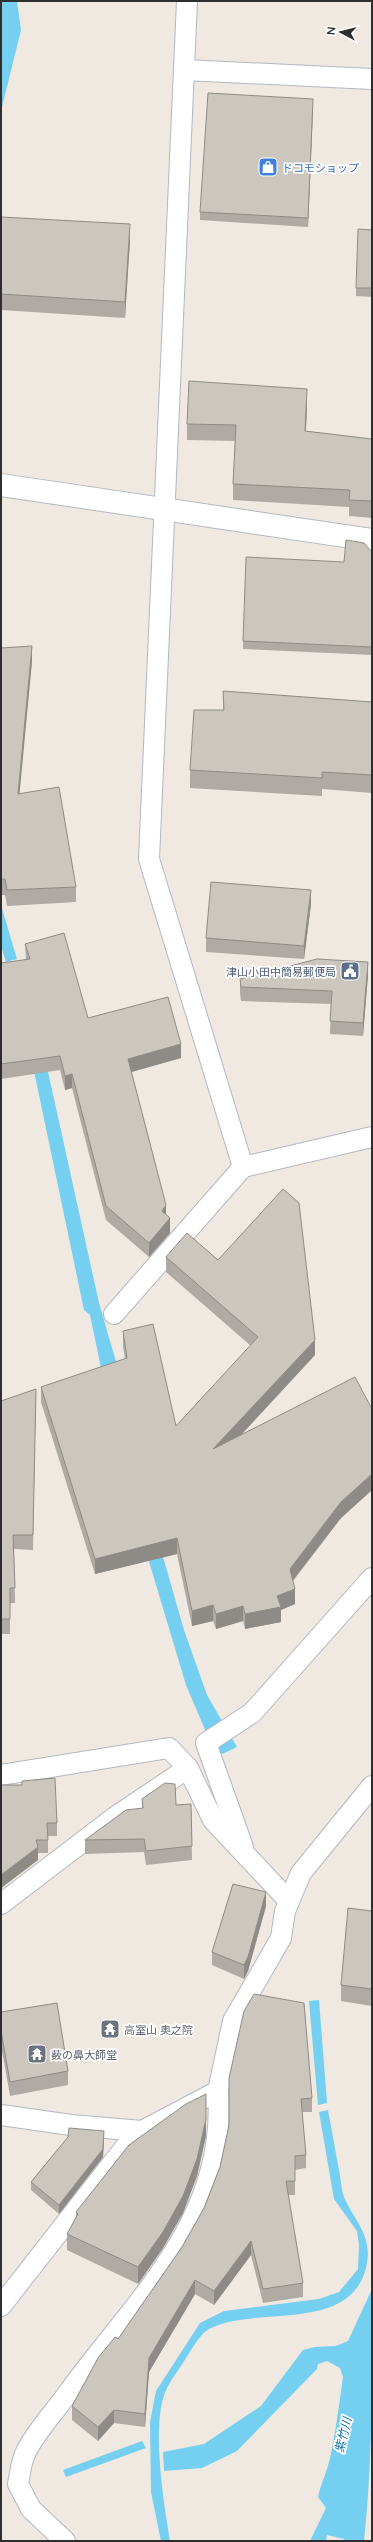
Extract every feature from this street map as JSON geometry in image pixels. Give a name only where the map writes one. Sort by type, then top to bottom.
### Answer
[{"type":"street","points":[[1,486],[372,540]]},
{"type":"lane","points":[[187,1],[149,858],[243,1167]]},
{"type":"lane","points":[[184,70],[372,79]]},
{"type":"lane","points":[[114,1314],[243,1167],[372,1137]]},
{"type":"lane","points":[[246,1855],[206,1743],[252,1713],[372,1578]]},
{"type":"lane","points":[[1,1775],[169,1748],[188,1768],[213,1820],[289,1901]]},
{"type":"lane","points":[[1,1904],[115,1817],[188,1768]]},
{"type":"lane","points":[[65,2541],[31,2509],[18,2484],[26,2452],[91,2362],[168,2266],[202,2201],[218,2145],[220,2111],[218,2091],[233,2021],[281,1938],[289,1901],[301,1873],[372,1786]]},
{"type":"lane","points":[[1,2306],[130,2141],[142,2131],[218,2091]]},
{"type":"lane","points":[[1,2115],[71,2125],[142,2131]]},
{"type":"water","points":[[1,1],[17,1],[21,30],[1,111]]},
{"type":"water","points":[[1,905],[17,959],[6,962],[1,946]]},
{"type":"water","points":[[47,1067],[99,1303],[117,1365],[147,1501],[184,1630],[207,1695],[237,1747],[220,1755],[209,1739],[186,1685],[124,1478],[90,1315],[84,1310],[34,1071]]},
{"type":"water","points":[[319,2000],[327,2103],[318,2105],[309,2001]]},
{"type":"water","points":[[328,2110],[343,2194],[365,2236],[368,2253],[367,2263],[358,2286],[343,2301],[323,2309],[300,2314],[251,2318],[228,2322],[209,2329],[193,2346],[167,2388],[162,2403],[159,2421],[162,2485],[170,2541],[161,2541],[151,2492],[150,2422],[156,2391],[200,2323],[224,2311],[319,2299],[339,2292],[358,2269],[359,2245],[357,2231],[334,2199],[319,2112]]},
{"type":"water","name":"紫竹川","points":[[372,2289],[370,2447],[364,2541],[344,2541],[344,2539],[327,2535],[326,2541],[310,2541],[326,2508],[318,2497],[329,2463],[336,2428],[343,2377],[340,2368],[327,2361],[318,2364],[317,2369],[237,2451],[202,2468],[164,2471],[163,2452],[204,2444],[261,2406],[303,2350],[315,2347],[336,2346],[348,2341]]},
{"type":"water","points":[[142,2441],[146,2448],[66,2477],[63,2470]]},
{"type":"building","points":[[208,93],[313,99],[308,218],[200,212]]},
{"type":"building","points":[[1,217],[130,224],[125,302],[1,294]]},
{"type":"building","points":[[358,229],[372,230],[372,288],[356,288]]},
{"type":"building","points":[[189,381],[307,389],[305,431],[372,439],[372,501],[349,500],[350,490],[233,484],[236,425],[187,424]]},
{"type":"building","points":[[346,540],[364,543],[372,552],[372,647],[243,641],[246,557],[344,562]]},
{"type":"building","points":[[32,646],[18,794],[59,787],[76,887],[7,890],[5,879],[1,879],[1,648]]},
{"type":"building","points":[[223,691],[372,702],[372,775],[322,772],[322,778],[190,770],[194,710],[224,710]]},
{"type":"building","points":[[211,882],[311,890],[304,946],[206,938]]},
{"type":"building","points":[[64,933],[88,1018],[168,997],[181,1044],[128,1059],[166,1205],[162,1211],[170,1218],[149,1243],[106,1206],[72,1074],[65,1076],[60,1056],[1,1064],[1,963],[30,959],[25,944]]},
{"type":"building","points":[[317,959],[368,962],[363,1023],[330,1021],[332,991],[241,987],[240,979]]},
{"type":"building","points":[[283,1189],[299,1203],[315,1340],[213,1449],[355,1377],[372,1409],[372,1474],[341,1502],[290,1569],[295,1589],[277,1596],[281,1607],[245,1614],[243,1606],[216,1614],[213,1605],[192,1611],[177,1538],[95,1559],[41,1387],[127,1358],[123,1331],[153,1324],[176,1426],[258,1337],[166,1257],[187,1233],[218,1260]]},
{"type":"building","points":[[36,1389],[33,1535],[13,1535],[15,1588],[10,1588],[10,1619],[1,1619],[1,1401]]},
{"type":"building","points":[[55,1778],[57,1823],[47,1823],[48,1840],[36,1840],[38,1847],[1,1875],[1,1785],[22,1785],[22,1781]]},
{"type":"building","points":[[165,1783],[175,1784],[176,1805],[191,1804],[192,1846],[146,1851],[144,1839],[85,1840],[126,1810],[143,1808],[142,1799]]},
{"type":"building","points":[[233,1884],[266,1892],[248,1957],[244,1965],[212,1952]]},
{"type":"building","points":[[348,1908],[372,1911],[372,1989],[341,1985]]},
{"type":"building","points":[[254,1994],[304,2003],[312,2098],[301,2099],[306,2155],[295,2156],[295,2181],[286,2181],[303,2283],[263,2289],[251,2241],[214,2291],[195,2280],[149,2358],[145,2414],[114,2410],[98,2427],[72,2406],[98,2358],[115,2337],[118,2339],[182,2247],[204,2208],[220,2167],[229,2125],[229,2078],[244,2011]]},
{"type":"building","points":[[57,2003],[68,2071],[10,2082],[1,2031],[1,2012]]},
{"type":"building","points":[[206,2094],[206,2119],[197,2159],[183,2196],[163,2232],[138,2267],[67,2234],[78,2214],[76,2212],[129,2145],[186,2104]]},
{"type":"building","points":[[69,2128],[104,2131],[103,2149],[59,2205],[31,2182],[68,2137]]},
{"type":"place","name":"ドコモショップ","points":[[268,167]]},
{"type":"place","name":"津山小田中簡易郵便局","points":[[350,971]]},
{"type":"place","name":"高室山 奥之院","points":[[110,2029]]},
{"type":"place","name":"薮の鼻大師堂","points":[[37,2054]]}]
